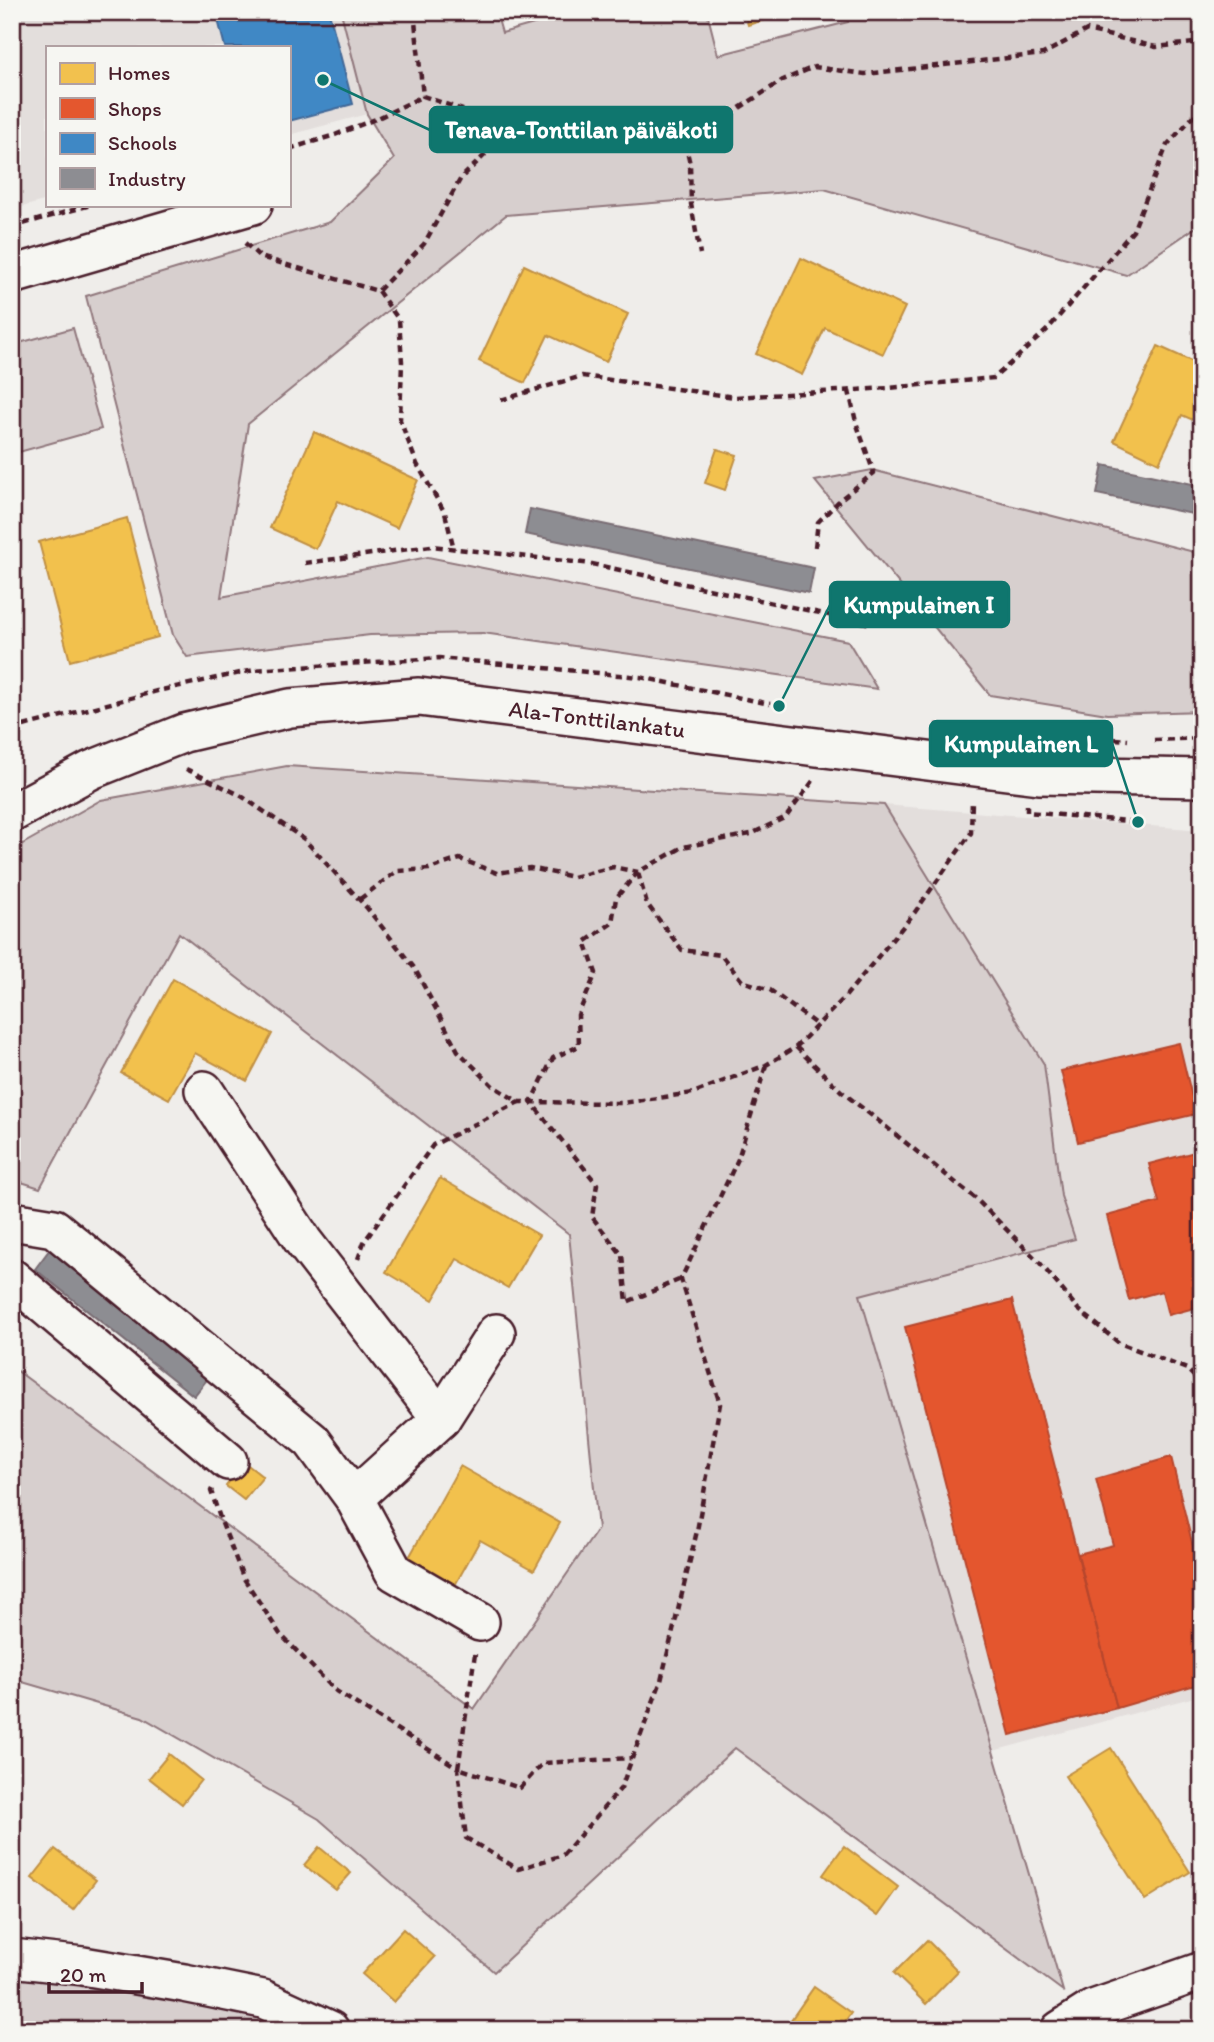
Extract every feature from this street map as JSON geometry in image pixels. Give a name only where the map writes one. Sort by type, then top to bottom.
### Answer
[{"type":"street","points":[[12,275],[249,206]]},
{"type":"street","name":"Ala-Tonttilankatu","points":[[12,813],[91,770],[184,733],[290,708],[419,697],[1039,775],[1202,778]]},
{"type":"street","points":[[204,1090],[303,1241],[441,1419]]},
{"type":"street","points":[[12,1221],[54,1228],[312,1441],[354,1498],[394,1572],[480,1622]]},
{"type":"street","points":[[12,1278],[228,1461]]},
{"type":"street","points":[[354,1498],[441,1419],[496,1333]]},
{"type":"street","points":[[12,1958],[159,1978],[263,1999],[330,2030]]},
{"type":"street","points":[[1060,2030],[1093,2009],[1202,1971]]},
{"type":"path","points":[[414,12],[423,96]]},
{"type":"path","points":[[378,290],[424,244],[461,178],[494,146],[572,134],[685,143],[783,80],[814,67],[864,74],[1043,54],[1087,30],[1156,47],[1202,42]]},
{"type":"path","points":[[290,149],[378,118],[423,96],[471,113],[494,146]]},
{"type":"path","points":[[501,400],[582,376],[735,397],[849,391],[994,378],[1047,330],[1133,231],[1167,145],[1202,107]]},
{"type":"path","points":[[685,143],[690,164],[691,204],[700,254]]},
{"type":"path","points":[[12,227],[87,206]]},
{"type":"path","points":[[217,215],[260,257],[378,290],[399,320],[402,362],[401,420],[417,464],[444,513],[454,549]]},
{"type":"path","points":[[815,547],[818,522],[842,498],[874,473],[856,422],[849,391]]},
{"type":"path","points":[[305,563],[431,546],[592,564],[871,624]]},
{"type":"path","points":[[144,749],[240,795],[304,839],[360,899],[415,969],[458,1051],[493,1086],[519,1102]]},
{"type":"path","points":[[531,1102],[553,1058],[579,1046],[578,1015],[596,973],[584,942],[612,923],[616,898],[638,872],[683,847],[751,834],[786,817],[813,781],[862,753]]},
{"type":"path","points":[[346,1296],[364,1242],[433,1145],[519,1102],[622,1102],[693,1093],[766,1065],[796,1047],[844,998],[915,912],[971,833],[974,767]]},
{"type":"path","points":[[360,899],[397,871],[429,869],[460,859],[498,873],[530,868],[573,877],[613,867],[638,872]]},
{"type":"path","points":[[638,872],[647,904],[682,950],[721,955],[742,981],[770,990],[817,1025]]},
{"type":"path","points":[[796,1047],[841,1091],[975,1198],[1040,1263],[1078,1309],[1119,1343],[1187,1369],[1202,1385]]},
{"type":"path","points":[[531,1102],[597,1184],[592,1217],[622,1255],[626,1302],[681,1279],[738,1159],[766,1065]]},
{"type":"path","points":[[480,1622],[458,1768],[466,1838],[518,1869],[563,1856],[621,1788],[664,1668],[697,1531],[720,1404],[681,1279]]},
{"type":"path","points":[[228,1461],[211,1491],[243,1577],[280,1634],[336,1692],[458,1768],[520,1788],[543,1763],[632,1758]]},
{"type":"shaded area","points":[[12,12],[341,12],[367,114],[290,135],[290,46],[46,46],[46,200],[22,207],[12,213]]},
{"type":"shaded area","points":[[341,12],[496,12],[502,33],[576,12],[707,12],[718,55],[848,22],[845,12],[1202,12],[1202,223],[1126,275],[824,189],[506,215],[248,424],[221,597],[428,557],[848,641],[877,689],[483,633],[370,635],[187,657],[173,635],[86,296],[330,222],[394,159],[367,114]]},
{"type":"shaded area","points":[[73,328],[101,429],[12,454],[12,345]]},
{"type":"shaded area","points":[[872,470],[1202,554],[1202,711],[1107,714],[990,695],[815,481]]},
{"type":"shaded area","points":[[287,766],[884,805],[1044,1064],[1061,1196],[1075,1239],[860,1295],[1063,1991],[735,1748],[494,1972],[319,1819],[142,1717],[12,1679],[12,1367],[474,1709],[598,1529],[569,1234],[179,933],[40,1188],[12,1179],[12,850],[101,800]]},
{"type":"shaded area","points":[[884,805],[1202,830],[1202,1695],[993,1751],[860,1294],[1075,1239],[1061,1196],[1044,1064]]},
{"type":"shaded area","points":[[12,1973],[155,1992],[261,2016],[284,2030],[12,2030]]},
{"type":"building: Homes","points":[[744,12],[789,12],[748,25]]},
{"type":"building: Homes","points":[[801,258],[905,307],[883,354],[825,328],[802,375],[756,354]]},
{"type":"building: Homes","points":[[524,265],[628,314],[606,362],[548,335],[525,383],[479,361]]},
{"type":"building: Homes","points":[[1158,346],[1202,366],[1202,424],[1182,415],[1159,463],[1114,441]]},
{"type":"building: Homes","points":[[314,432],[418,480],[397,528],[338,501],[316,549],[270,528]]},
{"type":"building: Homes","points":[[717,449],[737,455],[725,490],[705,483]]},
{"type":"building: Homes","points":[[127,518],[158,637],[70,661],[39,542]]},
{"type":"building: Homes","points":[[173,979],[272,1034],[247,1081],[195,1053],[169,1099],[121,1073]]},
{"type":"building: Homes","points":[[440,1178],[539,1235],[508,1288],[457,1259],[433,1300],[386,1272]]},
{"type":"building: Homes","points":[[244,1462],[263,1477],[244,1500],[226,1486]]},
{"type":"building: Homes","points":[[460,1466],[560,1523],[534,1570],[480,1540],[454,1587],[407,1561]]},
{"type":"building: Homes","points":[[1202,1727],[1202,1761],[1194,1729]]},
{"type":"building: Homes","points":[[1111,1748],[1190,1872],[1145,1900],[1065,1776]]},
{"type":"building: Homes","points":[[169,1754],[201,1780],[182,1804],[149,1778]]},
{"type":"building: Homes","points":[[844,1846],[898,1887],[877,1916],[823,1875]]},
{"type":"building: Homes","points":[[319,1847],[351,1873],[336,1890],[304,1865]]},
{"type":"building: Homes","points":[[55,1849],[96,1880],[73,1910],[32,1878]]},
{"type":"building: Homes","points":[[403,1929],[435,1957],[394,2002],[362,1974]]},
{"type":"building: Homes","points":[[927,1940],[958,1971],[926,2004],[894,1973]]},
{"type":"building: Homes","points":[[814,1987],[851,2013],[839,2030],[789,2030],[786,2027]]},
{"type":"building: Shops","points":[[1179,1043],[1196,1114],[1078,1142],[1061,1071]]},
{"type":"building: Shops","points":[[1202,1150],[1202,1306],[1168,1315],[1162,1291],[1129,1300],[1107,1216],[1159,1202],[1149,1164]]},
{"type":"building: Shops","points":[[1012,1300],[1117,1708],[1010,1735],[905,1327]]},
{"type":"building: Shops","points":[[1171,1457],[1202,1583],[1202,1683],[1117,1708],[1078,1554],[1113,1545],[1096,1479]]},
{"type":"building: Schools","points":[[216,12],[329,12],[353,104],[290,121],[290,46],[225,46]]},
{"type":"building: Industry","points":[[1103,465],[1202,486],[1202,516],[1097,494]]},
{"type":"building: Industry","points":[[530,509],[814,568],[809,593],[525,534]]},
{"type":"building: Industry","points":[[53,1245],[213,1372],[194,1396],[35,1269]]},
{"type":"place","name":"Tenava-Tonttilan päiväkoti","points":[[323,80]]},
{"type":"place","name":"Kumpulainen I","points":[[779,706]]},
{"type":"place","name":"Kumpulainen L","points":[[1138,822]]}]
